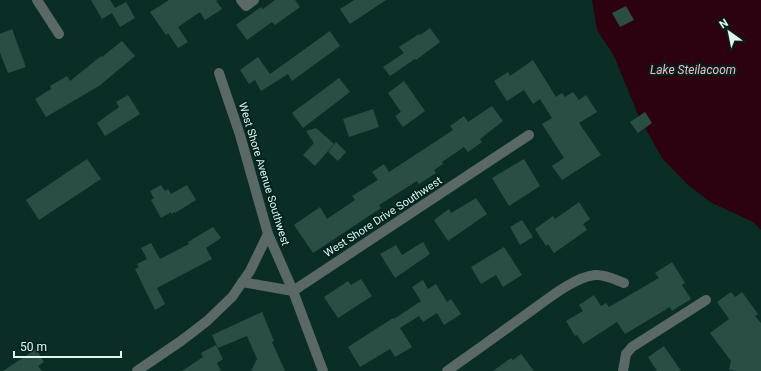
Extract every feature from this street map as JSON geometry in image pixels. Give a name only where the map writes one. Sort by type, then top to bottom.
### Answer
[{"type":"street","points":[[37,0],[59,34]]},
{"type":"street","points":[[241,0],[246,6],[254,0]]},
{"type":"street","name":"West Shore Avenue Southwest","points":[[219,72],[240,135],[268,234],[293,291],[323,371]]},
{"type":"street","name":"West Shore Drive Southwest","points":[[293,291],[529,135]]},
{"type":"street","points":[[138,371],[182,341],[207,321],[232,297],[250,271],[268,234]]},
{"type":"street","points":[[447,371],[572,283],[585,277],[597,274],[624,283]]},
{"type":"street","points":[[242,282],[293,291]]},
{"type":"street","points":[[623,371],[626,354],[632,347],[706,300]]},
{"type":"water","name":"Lake Steilacoom","points":[[592,0],[761,0],[761,230],[753,222],[710,202],[687,184],[662,158],[639,117],[614,56],[597,30]]},
{"type":"building","points":[[91,0],[110,0],[115,8],[126,2],[135,18],[120,27],[112,13],[102,19]]},
{"type":"building","points":[[169,0],[218,0],[216,1],[222,9],[205,20],[200,12],[178,27],[188,42],[178,48],[168,33],[166,35],[150,12]]},
{"type":"building","points":[[275,0],[295,0],[300,7],[275,25],[272,22],[247,40],[236,25],[261,7],[263,9]]},
{"type":"building","points":[[354,0],[386,0],[350,24],[340,9]]},
{"type":"building","points":[[626,6],[634,20],[620,27],[612,13]]},
{"type":"building","points":[[430,28],[440,42],[416,60],[415,59],[390,76],[383,67],[404,53],[399,47]]},
{"type":"building","points":[[12,29],[26,67],[8,73],[0,53],[0,34]]},
{"type":"building","points":[[330,31],[340,46],[292,81],[288,74],[261,91],[255,80],[249,84],[240,70],[258,57],[270,74]]},
{"type":"building","points":[[122,41],[135,56],[99,86],[46,117],[35,99],[51,89],[50,86],[67,76],[70,81]]},
{"type":"building","points":[[533,60],[556,97],[562,93],[565,97],[573,92],[579,100],[586,95],[597,112],[579,123],[601,155],[562,180],[552,166],[564,158],[542,124],[552,118],[540,99],[533,104],[524,90],[507,101],[494,81],[508,72],[510,76]]},
{"type":"building","points":[[339,78],[350,92],[303,128],[292,113]]},
{"type":"building","points":[[404,81],[425,111],[403,127],[395,116],[401,112],[388,93]]},
{"type":"building","points":[[128,95],[140,114],[105,136],[97,123],[119,107],[116,102]]},
{"type":"building","points":[[492,106],[503,121],[480,139],[482,142],[468,152],[464,147],[442,162],[443,164],[434,170],[436,173],[419,184],[417,181],[379,205],[381,208],[313,253],[294,225],[320,207],[327,219],[355,200],[352,196],[378,180],[372,172],[384,164],[389,172],[453,130],[450,126],[464,116],[468,122]]},
{"type":"building","points":[[373,109],[379,127],[349,137],[343,119]]},
{"type":"building","points":[[645,112],[652,123],[638,133],[630,122]]},
{"type":"building","points":[[316,128],[334,144],[315,166],[303,155],[314,143],[306,131]]},
{"type":"building","points":[[336,142],[346,152],[338,161],[328,152]]},
{"type":"building","points":[[87,159],[101,179],[39,220],[26,200]]},
{"type":"building","points":[[524,159],[540,186],[509,206],[492,178]]},
{"type":"building","points":[[161,185],[165,191],[168,189],[171,194],[187,185],[196,200],[175,213],[171,214],[171,212],[161,218],[151,200],[154,198],[150,191]]},
{"type":"building","points":[[476,198],[487,214],[448,241],[434,220],[449,209],[451,213]]},
{"type":"building","points":[[579,202],[590,219],[583,224],[587,230],[554,253],[548,244],[546,246],[535,229],[553,216],[555,219]]},
{"type":"building","points":[[522,220],[533,237],[520,245],[510,227]]},
{"type":"building","points":[[213,227],[221,238],[206,248],[212,259],[157,288],[165,304],[155,310],[135,269],[139,267],[137,264],[147,259],[141,248],[151,243],[160,259],[189,244],[188,242]]},
{"type":"building","points":[[423,242],[430,254],[395,278],[380,254],[396,245],[402,255]]},
{"type":"building","points":[[504,247],[522,275],[503,287],[496,275],[481,284],[471,267]]},
{"type":"building","points":[[672,262],[685,283],[682,285],[691,299],[672,311],[670,307],[625,334],[617,322],[583,344],[577,335],[575,336],[566,321],[583,311],[579,305],[594,295],[601,306],[606,303],[609,307],[659,278],[655,273]]},
{"type":"building","points":[[361,279],[372,296],[338,318],[324,297],[348,281],[351,285]]},
{"type":"building","points":[[423,280],[428,289],[436,284],[447,302],[451,299],[461,314],[444,325],[437,313],[423,322],[419,316],[400,328],[412,347],[395,357],[390,349],[360,367],[348,347],[421,301],[412,287]]},
{"type":"building","points":[[731,292],[735,297],[742,292],[758,314],[755,316],[761,323],[761,371],[729,370],[731,361],[710,333],[729,319],[717,302]]},
{"type":"building","points":[[262,312],[274,341],[272,342],[285,371],[251,371],[257,359],[247,336],[218,348],[212,335]]},
{"type":"building","points":[[216,345],[223,359],[217,363],[221,371],[182,371],[203,357],[201,353]]},
{"type":"building","points":[[664,346],[681,371],[657,371],[648,357]]},
{"type":"building","points":[[36,349],[44,362],[38,366],[42,371],[3,371]]},
{"type":"building","points":[[521,354],[534,371],[493,371],[511,358],[513,360]]}]
